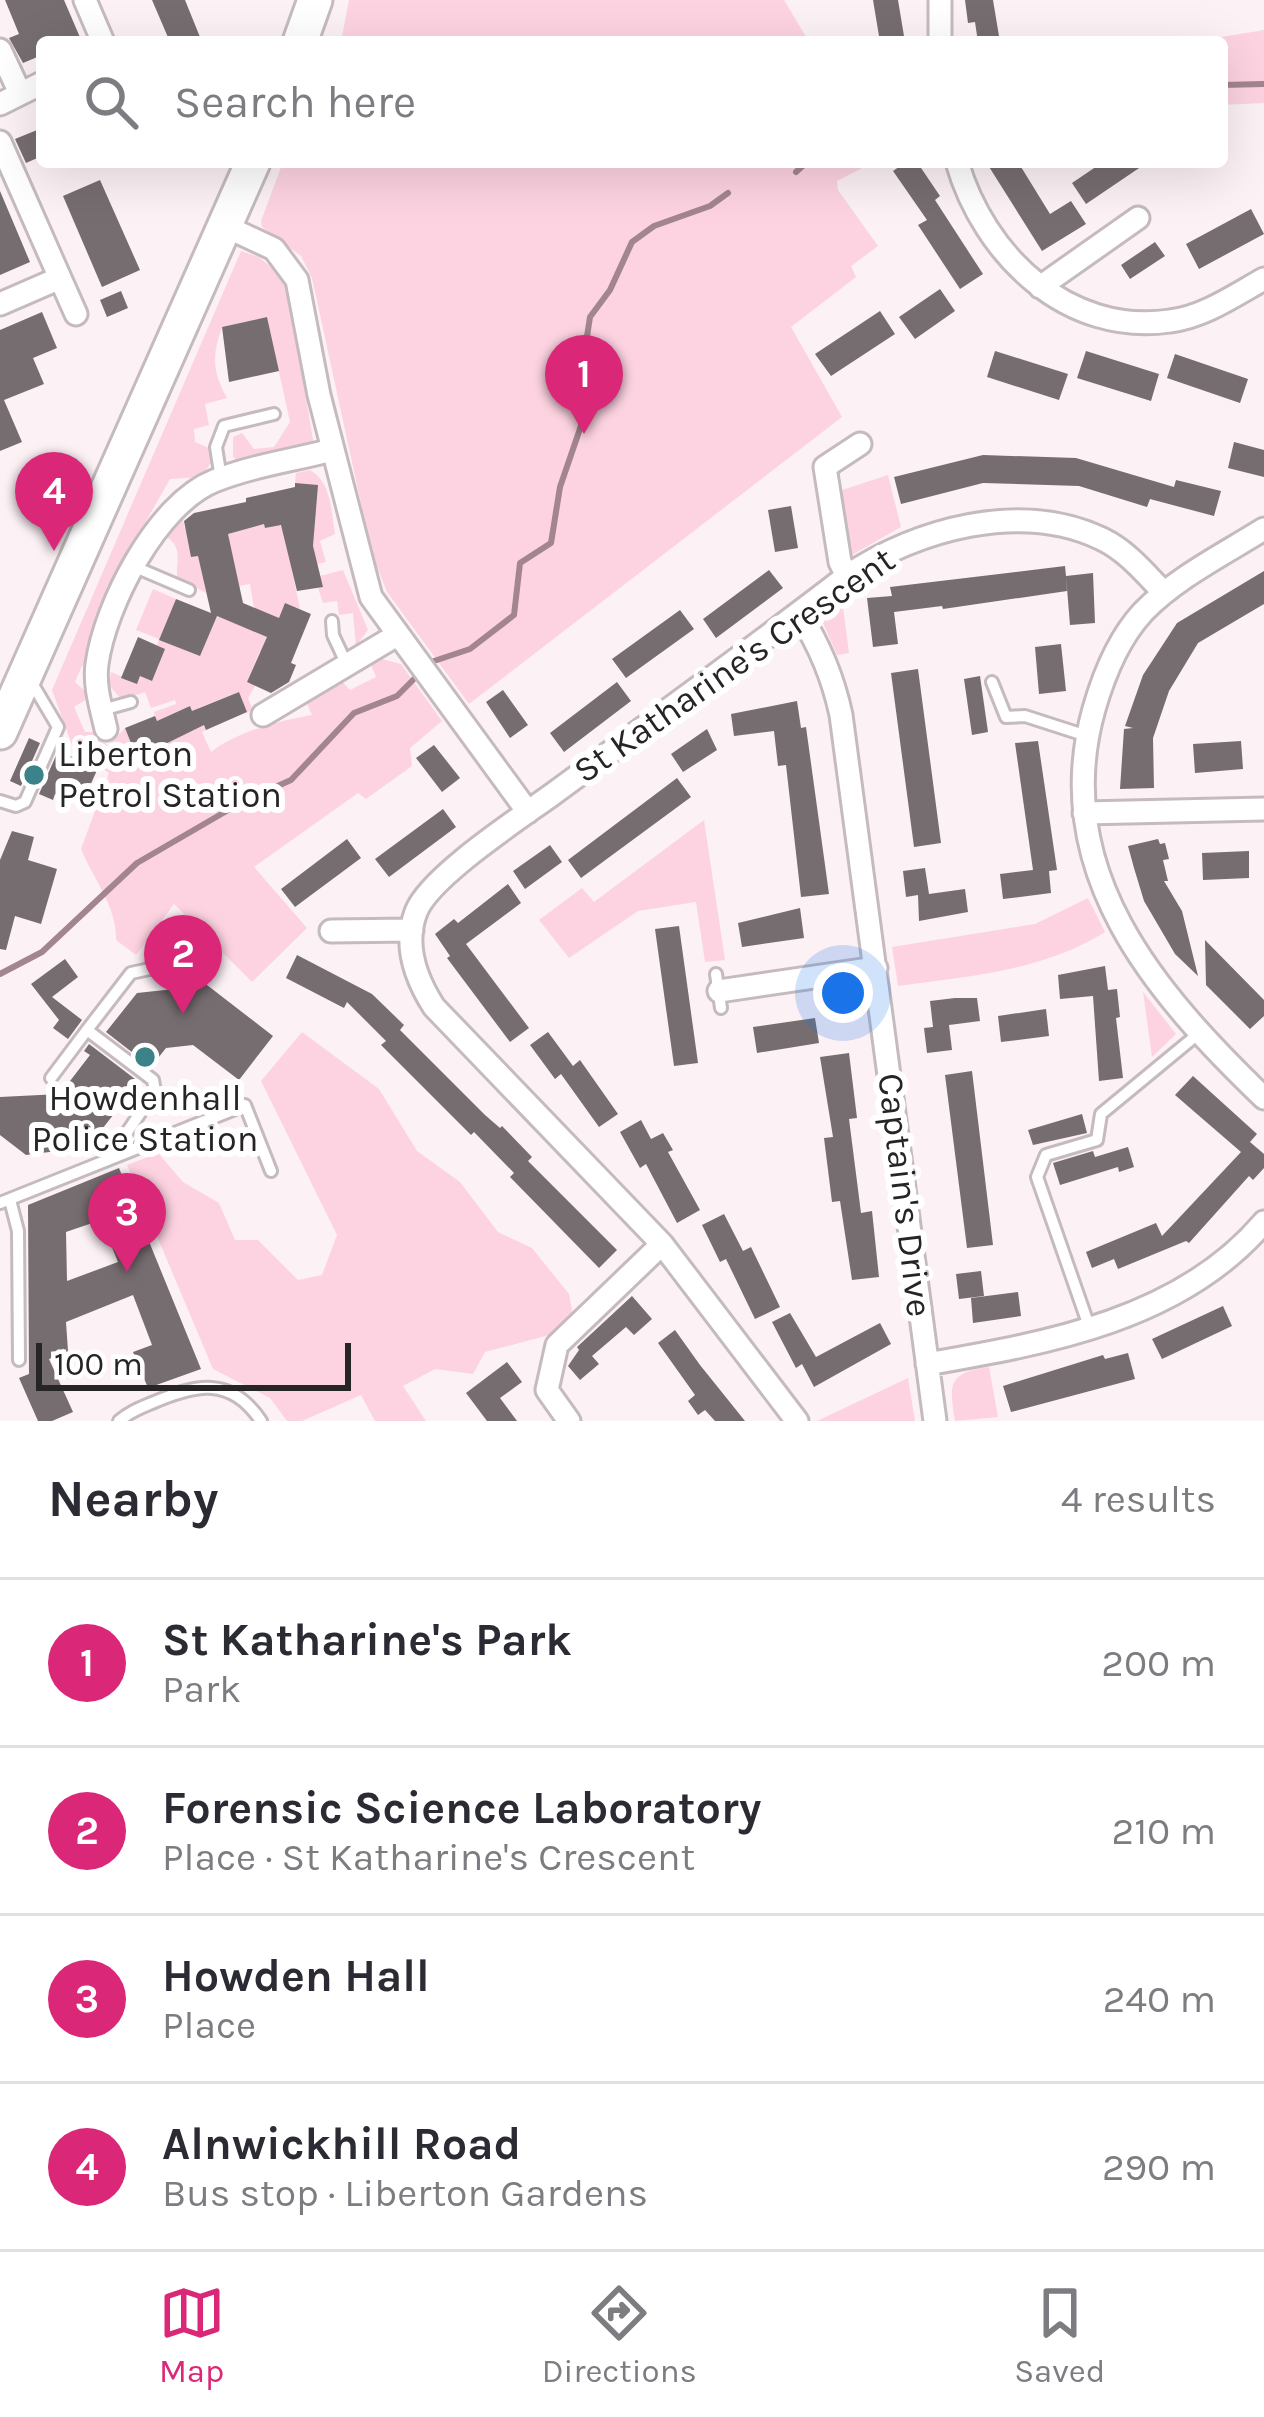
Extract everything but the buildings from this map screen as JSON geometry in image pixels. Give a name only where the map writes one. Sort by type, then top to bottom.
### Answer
[{"type":"main road","points":[[301,36],[315,0]]},
{"type":"main road","points":[[0,732],[251,168]]},
{"type":"street","points":[[85,0],[100,36]]},
{"type":"street","points":[[940,0],[940,36]]},
{"type":"street","points":[[0,50],[10,99]]},
{"type":"street","points":[[0,142],[76,314]]},
{"type":"street","points":[[960,168],[993,238],[1040,287],[1093,316],[1150,323],[1193,316],[1264,279]]},
{"type":"street","points":[[1040,287],[1138,218]]},
{"type":"street","points":[[227,227],[274,249],[298,280],[332,450],[371,597],[528,812]]},
{"type":"street","points":[[0,304],[59,278]]},
{"type":"street","points":[[847,576],[836,544],[825,467],[860,444]]},
{"type":"street","points":[[104,719],[96,686],[97,662],[108,625],[152,533],[191,494],[221,479],[332,450]]},
{"type":"street","name":"St Katharine's Crescent","points":[[412,930],[415,913],[433,886],[847,576],[893,548],[985,524],[1051,524],[1106,541],[1164,593]]},
{"type":"street","points":[[1264,529],[1164,593],[1132,625],[1117,648],[1082,765],[1084,813],[1102,884],[1123,931],[1140,962],[1198,1034],[1264,1098]]},
{"type":"street","name":"Captain's Drive","points":[[799,613],[820,646],[835,686],[935,1421]]},
{"type":"street","points":[[263,715],[397,635]]},
{"type":"street","points":[[1084,813],[1264,809]]},
{"type":"street","points":[[343,926],[412,930],[415,970],[434,1007],[662,1244],[797,1421]]},
{"type":"street","points":[[718,991],[876,968]]},
{"type":"street","points":[[927,1364],[1033,1346],[1090,1329],[1204,1277],[1238,1252],[1264,1222]]},
{"type":"street","points":[[569,1421],[548,1390],[557,1345],[662,1244]]},
{"type":"lane","points":[[221,479],[216,447],[224,426],[274,414]]},
{"type":"lane","points":[[58,490],[100,510]]},
{"type":"lane","points":[[135,567],[189,590]]},
{"type":"lane","points":[[332,621],[347,665]]},
{"type":"lane","points":[[0,801],[16,806],[25,802],[58,727],[26,673]]},
{"type":"lane","points":[[992,682],[1006,717],[1025,716],[1087,736]]},
{"type":"lane","points":[[104,719],[131,702]]},
{"type":"lane","points":[[51,1078],[131,973],[159,967]]},
{"type":"lane","points":[[87,1030],[153,1080],[154,1090],[110,1159]]},
{"type":"lane","points":[[1090,1329],[1036,1178],[1046,1155],[1097,1140],[1101,1114],[1198,1034]]},
{"type":"lane","points":[[19,1360],[18,1231],[5,1202],[245,1105],[271,1172]]},
{"type":"lane","points":[[119,1421],[179,1391],[198,1388],[230,1391],[261,1421]]},
{"type":"shaded area","points":[[349,0],[784,0],[805,36],[342,36]]},
{"type":"shaded area","points":[[1264,30],[1264,103],[1228,105],[1228,36]]},
{"type":"shaded area","points":[[281,168],[862,168],[837,181],[838,190],[878,246],[851,266],[856,277],[791,327],[842,417],[469,704],[387,592],[372,554],[312,278],[301,256],[262,227]]},
{"type":"shaded area","points":[[241,251],[259,257],[287,281],[314,446],[241,463],[233,457],[233,437],[242,433],[254,449],[274,447],[290,422],[267,317],[222,327],[215,363],[227,398],[205,404],[209,425],[194,429],[195,442],[209,448],[213,459],[202,477],[170,479],[109,586],[86,666],[75,682],[85,691],[85,700],[74,707],[85,732],[95,732],[108,746],[125,728],[138,758],[199,727],[190,706],[157,721],[154,712],[176,704],[175,700],[151,708],[145,692],[122,700],[109,685],[111,672],[137,683],[140,676],[152,680],[164,649],[157,645],[159,639],[136,630],[153,589],[176,599],[160,639],[217,616],[246,628],[254,608],[250,584],[239,586],[223,512],[237,509],[243,530],[263,520],[265,528],[274,526],[278,517],[280,526],[314,528],[295,483],[296,473],[310,470],[323,482],[331,507],[335,534],[320,541],[326,562],[317,564],[288,551],[300,609],[285,604],[266,653],[260,651],[247,682],[255,686],[248,698],[252,709],[247,713],[239,692],[198,708],[211,752],[258,728],[312,715],[307,704],[325,687],[340,679],[350,690],[376,677],[371,665],[382,659],[401,664],[442,721],[410,748],[412,766],[366,799],[358,793],[254,867],[307,928],[252,982],[174,904],[136,955],[116,940],[109,905],[81,849],[109,773],[72,745],[52,690]]},
{"type":"shaded area","points":[[888,475],[901,527],[850,556],[836,492]]},
{"type":"shaded area","points":[[182,515],[185,529],[193,527],[206,593],[177,577],[177,550],[167,537]]},
{"type":"shaded area","points":[[343,570],[368,630],[356,646],[353,613],[339,615],[337,601],[323,603],[318,588],[322,587],[320,576]]},
{"type":"shaded area","points":[[834,603],[843,607],[849,653],[837,655],[823,623]]},
{"type":"shaded area","points":[[704,820],[725,960],[705,962],[696,902],[638,911],[569,958],[539,920],[582,888],[594,902]]},
{"type":"shaded area","points":[[1088,898],[1105,932],[1081,945],[1005,970],[898,986],[892,947],[1035,924]]},
{"type":"shaded area","points":[[1143,992],[1176,1034],[1152,1057]]},
{"type":"shaded area","points":[[302,1032],[379,1089],[417,1151],[460,1182],[498,1232],[532,1248],[569,1294],[573,1315],[553,1334],[485,1352],[473,1374],[435,1369],[403,1386],[426,1421],[375,1421],[361,1395],[302,1421],[287,1421],[270,1398],[213,1369],[127,1165],[158,1153],[183,1182],[219,1203],[235,1240],[258,1240],[298,1280],[322,1275],[337,1235],[261,1081]]},
{"type":"shaded area","points":[[989,1367],[998,1417],[955,1421],[954,1382]]},
{"type":"shaded area","points":[[908,1378],[915,1421],[817,1421]]},
{"type":"waterway","points":[[1228,85],[1264,84]]},
{"type":"waterway","points":[[796,172],[800,168]]},
{"type":"waterway","points":[[0,974],[42,952],[137,863],[242,802],[291,780],[354,713],[397,696],[431,662],[470,649],[514,615],[520,563],[551,543],[560,487],[583,420],[583,362],[590,317],[610,290],[632,242],[654,226],[710,206],[728,193]]},
{"type":"place","name":"St Katharine's Park","points":[[584,434]]},
{"type":"place","name":"Alnwickhill Road","points":[[54,551]]},
{"type":"place","name":"Liberton Petrol Station","points":[[34,775]]},
{"type":"place","name":"Forensic Science Laboratory","points":[[183,1014]]},
{"type":"place","name":"Howdenhall Police Station","points":[[145,1057]]},
{"type":"place","name":"Howden Hall","points":[[127,1272]]}]
